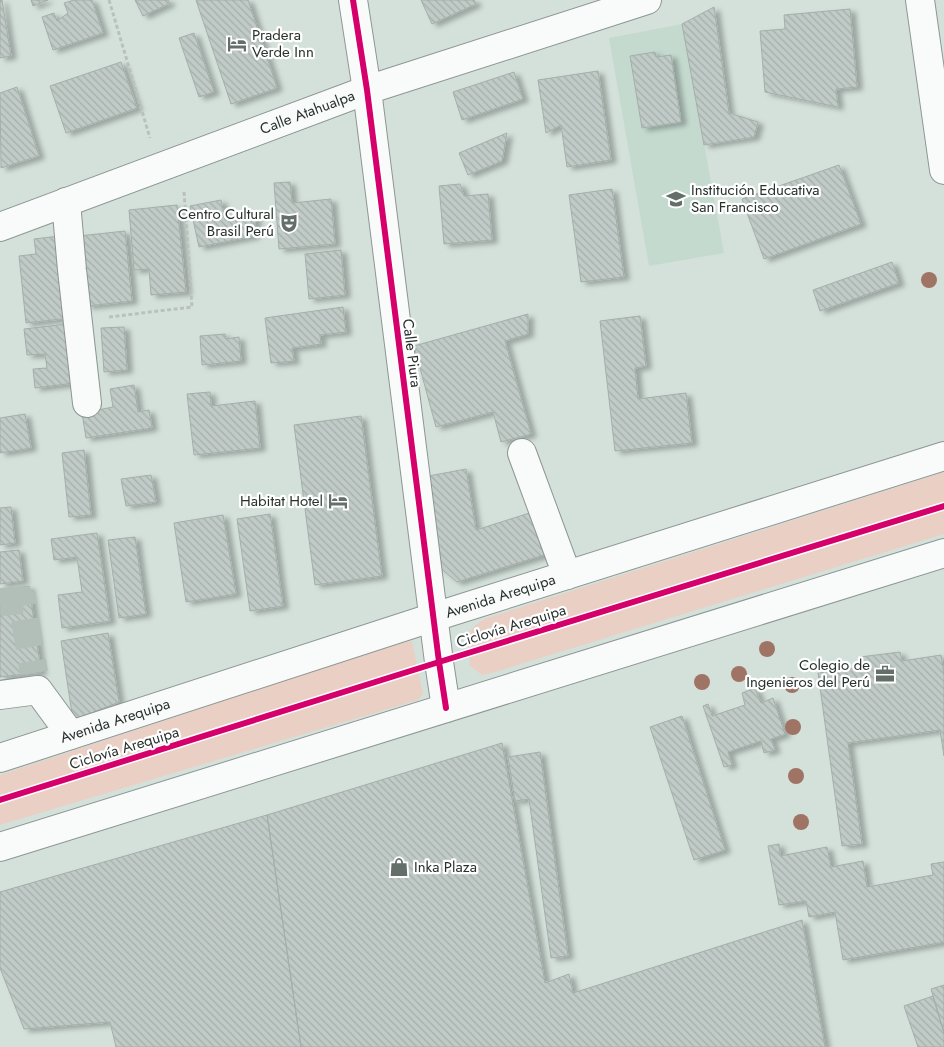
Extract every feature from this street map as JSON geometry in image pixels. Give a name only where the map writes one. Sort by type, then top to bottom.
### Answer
[{"type":"main road","name":"Calle Piura","points":[[353,0],[446,708]]},
{"type":"main road","name":"Calle Atahualpa","points":[[0,226],[366,90],[647,0]]},
{"type":"main road","points":[[920,0],[944,170]]},
{"type":"main road","points":[[66,202],[87,403]]},
{"type":"main road","points":[[522,453],[567,575]]},
{"type":"main road","name":"Avenida Arequipa","points":[[0,758],[434,617],[944,456]]},
{"type":"main road","points":[[0,847],[944,553]]},
{"type":"main road","points":[[0,695],[36,681],[71,735]]},
{"type":"path","points":[[109,0],[159,168]]},
{"type":"path","points":[[78,321],[192,308],[184,197],[185,158]]},
{"type":"shaded area","name":"Institución Educativa San Francisco","points":[[682,24],[724,253],[649,266],[609,38]]},
{"type":"shaded area","points":[[944,472],[944,534],[492,673],[482,675],[470,666],[468,638],[470,632],[487,618]]},
{"type":"shaded area","points":[[412,641],[423,694],[418,700],[0,825],[0,775],[389,646]]},
{"type":"building","points":[[0,0],[2,0],[11,56],[0,58]]},
{"type":"building","points":[[31,0],[48,0],[33,6]]},
{"type":"building","points":[[74,0],[92,0],[103,33],[53,50],[42,17],[54,13],[57,21],[68,13],[64,3]]},
{"type":"building","points":[[135,0],[168,0],[170,3],[143,16]]},
{"type":"building","name":"Pradera Verde Inn","points":[[196,0],[248,0],[277,88],[231,104]]},
{"type":"building","points":[[421,0],[474,0],[476,4],[432,24]]},
{"type":"building","points":[[714,7],[729,113],[758,122],[754,137],[704,145],[682,24]]},
{"type":"building","points":[[850,9],[857,87],[836,89],[838,107],[765,92],[760,31],[785,29],[784,15]]},
{"type":"building","points":[[194,33],[214,92],[199,97],[179,38]]},
{"type":"building","points":[[655,52],[656,57],[671,55],[681,122],[642,128],[630,56]]},
{"type":"building","points":[[121,62],[137,108],[66,133],[50,86]]},
{"type":"building","points":[[598,71],[611,160],[567,167],[561,125],[546,133],[538,80]]},
{"type":"building","points":[[514,72],[523,99],[462,120],[453,92]]},
{"type":"building","points":[[17,87],[39,156],[1,168],[0,93]]},
{"type":"building","points":[[507,133],[502,161],[468,175],[459,153]]},
{"type":"building","points":[[839,165],[861,224],[764,259],[742,199]]},
{"type":"building","points":[[290,182],[292,203],[331,199],[335,244],[279,249],[274,183]]},
{"type":"building","points":[[460,184],[464,196],[488,194],[492,240],[444,244],[439,186]]},
{"type":"building","points":[[612,189],[624,277],[581,282],[569,195]]},
{"type":"building","points":[[221,200],[225,220],[256,214],[254,236],[199,247],[190,206]]},
{"type":"building","points":[[177,205],[186,292],[151,295],[149,269],[134,270],[129,210]]},
{"type":"building","points":[[125,231],[132,301],[87,306],[79,236]]},
{"type":"building","points":[[60,236],[70,318],[26,323],[19,256],[36,254],[34,239]]},
{"type":"building","points":[[341,250],[345,295],[309,299],[305,254]]},
{"type":"building","points":[[892,262],[899,283],[820,311],[813,290]]},
{"type":"building","points":[[343,307],[346,332],[320,335],[321,344],[292,348],[294,361],[271,363],[265,318]]},
{"type":"building","points":[[528,314],[528,334],[505,341],[531,434],[501,442],[493,412],[436,427],[414,346]]},
{"type":"building","points":[[640,316],[646,366],[635,368],[638,399],[686,393],[692,443],[615,451],[600,321]]},
{"type":"building","points":[[67,324],[74,383],[35,388],[33,369],[47,368],[45,354],[27,355],[24,329]]},
{"type":"building","points":[[124,327],[127,370],[104,372],[101,328]]},
{"type":"building","points":[[225,334],[226,339],[239,337],[241,361],[202,365],[200,336]]},
{"type":"building","points":[[134,385],[138,412],[149,410],[152,428],[86,438],[82,413],[113,407],[110,389]]},
{"type":"building","points":[[210,392],[211,406],[255,401],[260,448],[194,455],[187,394]]},
{"type":"building","points":[[25,414],[31,448],[0,453],[0,418]]},
{"type":"building","name":"Habitat Hotel","points":[[361,416],[382,576],[315,585],[294,425]]},
{"type":"building","points":[[84,450],[91,515],[69,517],[62,453]]},
{"type":"building","points":[[466,469],[476,530],[539,510],[550,553],[457,582],[432,561],[418,478]]},
{"type":"building","points":[[151,475],[156,502],[126,506],[121,479]]},
{"type":"building","points":[[11,507],[15,543],[0,545],[0,508]]},
{"type":"building","points":[[270,514],[283,606],[250,611],[237,519]]},
{"type":"building","points":[[223,515],[236,594],[186,602],[174,523]]},
{"type":"building","points":[[97,533],[110,621],[62,628],[58,595],[82,592],[77,557],[54,560],[51,539]]},
{"type":"building","points":[[135,537],[146,614],[119,618],[108,540]]},
{"type":"building","points":[[19,550],[23,581],[0,584],[0,552]]},
{"type":"building","points":[[29,586],[41,672],[0,677],[0,590]]},
{"type":"building","points":[[108,633],[119,702],[73,720],[61,641]]},
{"type":"building","points":[[900,652],[902,661],[941,655],[944,675],[944,756],[940,730],[848,743],[862,844],[842,846],[818,673],[862,667],[860,657]]},
{"type":"building","points":[[755,688],[761,703],[773,698],[785,734],[771,739],[775,750],[764,753],[761,741],[728,752],[732,765],[724,767],[703,706],[708,704],[712,716],[745,705],[742,693]]},
{"type":"building","points":[[682,716],[725,850],[694,860],[650,727]]},
{"type":"building","name":"Inka Plaza","points":[[502,743],[545,983],[569,974],[573,993],[802,920],[825,1047],[301,1047],[267,815]]},
{"type":"building","points":[[540,752],[568,956],[551,958],[529,799],[515,801],[508,757]]},
{"type":"building","points":[[267,815],[301,1047],[116,1047],[110,1022],[24,1029],[0,968],[0,892]]},
{"type":"building","points":[[779,844],[780,856],[827,847],[831,867],[863,861],[867,887],[933,875],[931,864],[944,862],[944,942],[843,960],[835,912],[809,917],[806,901],[779,905],[768,846]]},
{"type":"building","points":[[944,985],[944,1033],[931,989]]},
{"type":"building","points":[[933,996],[944,1033],[944,1047],[918,1047],[904,1006]]},
{"type":"tunnel","points":[[0,602],[22,600],[34,673]]},
{"type":"cycle path","points":[[353,0],[367,90],[446,708]]},
{"type":"cycle path","name":"Ciclovía Arequipa","points":[[0,800],[944,506]]},
{"type":"place","name":"Pradera Verde Inn","points":[[237,44]]},
{"type":"place","name":"Institución Educativa San Francisco","points":[[676,199]]},
{"type":"place","name":"Centro Cultural Brasil Perú","points":[[289,223]]},
{"type":"place","name":"Habitat Hotel","points":[[338,501]]},
{"type":"place","name":"Colegio de Ingenieros del Perú","points":[[885,674]]},
{"type":"place","name":"Inka Plaza","points":[[399,867]]}]
